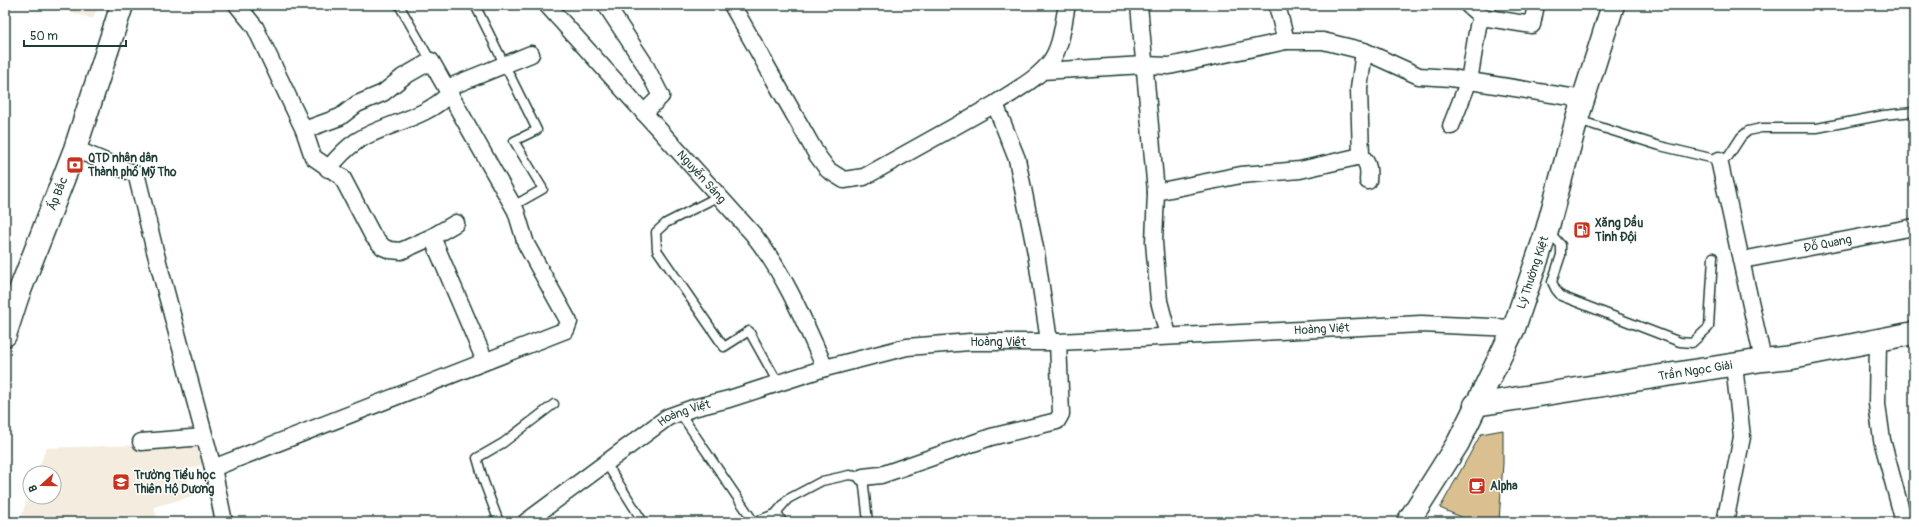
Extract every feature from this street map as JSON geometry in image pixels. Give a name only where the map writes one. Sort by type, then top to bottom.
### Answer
[{"type":"street","name":"Ấp Bắc","points":[[5,335],[11,294],[75,149],[122,5]]},
{"type":"street","points":[[237,5],[255,27],[304,130],[313,157],[328,169],[342,177],[373,236],[383,247],[390,250],[400,251],[432,237],[456,223]]},
{"type":"street","name":"Nguyễn Sáng","points":[[547,5],[771,256],[789,288],[826,368]]},
{"type":"street","points":[[606,5],[644,63],[661,96],[644,113]]},
{"type":"street","points":[[732,5],[817,155],[828,170],[844,180],[864,177],[995,104],[1042,72],[1056,51],[1067,5]]},
{"type":"street","points":[[1139,5],[1156,192],[1154,242],[1159,301],[1168,335]]},
{"type":"street","points":[[1277,5],[1286,41]]},
{"type":"street","points":[[1468,5],[1482,17],[1532,25],[1536,5]]},
{"type":"street","name":"Lý Thường Kiệt","points":[[1409,522],[1458,443],[1475,405],[1514,328],[1546,230],[1580,109],[1613,5]]},
{"type":"street","points":[[1451,126],[1466,88],[1478,26],[1482,17]]},
{"type":"street","points":[[1042,72],[1144,65],[1169,66],[1286,41],[1323,41],[1364,51],[1418,76],[1467,81],[1580,109]]},
{"type":"street","points":[[1364,51],[1359,89],[1361,156],[1369,168],[1368,181]]},
{"type":"street","points":[[328,169],[339,155],[359,140],[439,104],[448,91],[531,54]]},
{"type":"street","points":[[212,468],[566,330],[568,327],[569,322],[526,244],[513,206],[431,61],[403,77],[383,93],[357,104],[340,117],[304,130]]},
{"type":"street","points":[[863,477],[881,475],[991,437],[1056,421],[1061,414],[1053,341],[1017,159],[995,104]]},
{"type":"street","points":[[75,149],[135,174],[137,177],[154,248],[212,468],[224,522]]},
{"type":"street","points":[[1156,192],[1241,175],[1300,170],[1361,156]]},
{"type":"street","points":[[1719,160],[1763,360]]},
{"type":"street","name":"Đỗ Quang","points":[[1742,260],[1914,227]]},
{"type":"street","points":[[432,237],[485,361]]},
{"type":"street","name":"Hoàng Việt","points":[[526,522],[668,418],[826,368],[907,347],[970,342],[1053,341],[1421,324],[1514,328]]},
{"type":"street","name":"Trần Ngọc Giải","points":[[1475,405],[1763,360],[1792,357],[1914,333]]},
{"type":"street","points":[[1878,340],[1876,404],[1890,474],[1904,522]]},
{"type":"street","points":[[1725,522],[1742,437],[1734,365]]},
{"type":"street","points":[[141,442],[204,437]]},
{"type":"lane","points":[[399,5],[431,61]]},
{"type":"lane","points":[[475,5],[537,130],[514,141],[543,190],[513,206]]},
{"type":"lane","points":[[1580,109],[1660,146],[1719,160],[1728,157],[1741,137],[1748,131],[1761,128],[1817,128],[1884,115],[1914,112]]},
{"type":"lane","points":[[719,196],[666,223],[656,232],[657,250],[724,348],[749,331],[778,383]]},
{"type":"lane","points":[[1546,230],[1561,245],[1560,255],[1552,282],[1561,296],[1680,342],[1692,343],[1710,327],[1713,257]]},
{"type":"lane","points":[[499,522],[484,482],[478,458],[503,443],[554,404]]},
{"type":"lane","points":[[680,413],[754,522],[775,514],[788,499],[822,481],[849,475],[863,477],[868,522]]},
{"type":"lane","points":[[606,463],[643,522]]},
{"type":"lane","points":[[775,514],[779,516],[782,522]]},
{"type":"shaded area","points":[[49,5],[98,5],[93,19]]},
{"type":"shaded area","name":"Trường Tiểu học Thiên Hộ Dương","points":[[201,443],[206,463],[185,471],[193,496],[154,507],[158,519],[151,522],[19,522],[25,505],[62,505],[62,465],[40,465],[46,448]]},
{"type":"building","name":"Alpha","points":[[1503,430],[1503,463],[1499,521],[1472,522],[1440,508],[1481,434]]},
{"type":"place","name":"QTD nhân dân Thành phố Mỹ Tho","points":[[75,165]]},
{"type":"place","name":"Xăng Dầu Tỉnh Đội","points":[[1582,230]]},
{"type":"place","name":"Trường Tiểu học Thiên Hộ Dương","points":[[121,482]]},
{"type":"place","name":"Alpha","points":[[1477,486]]}]
